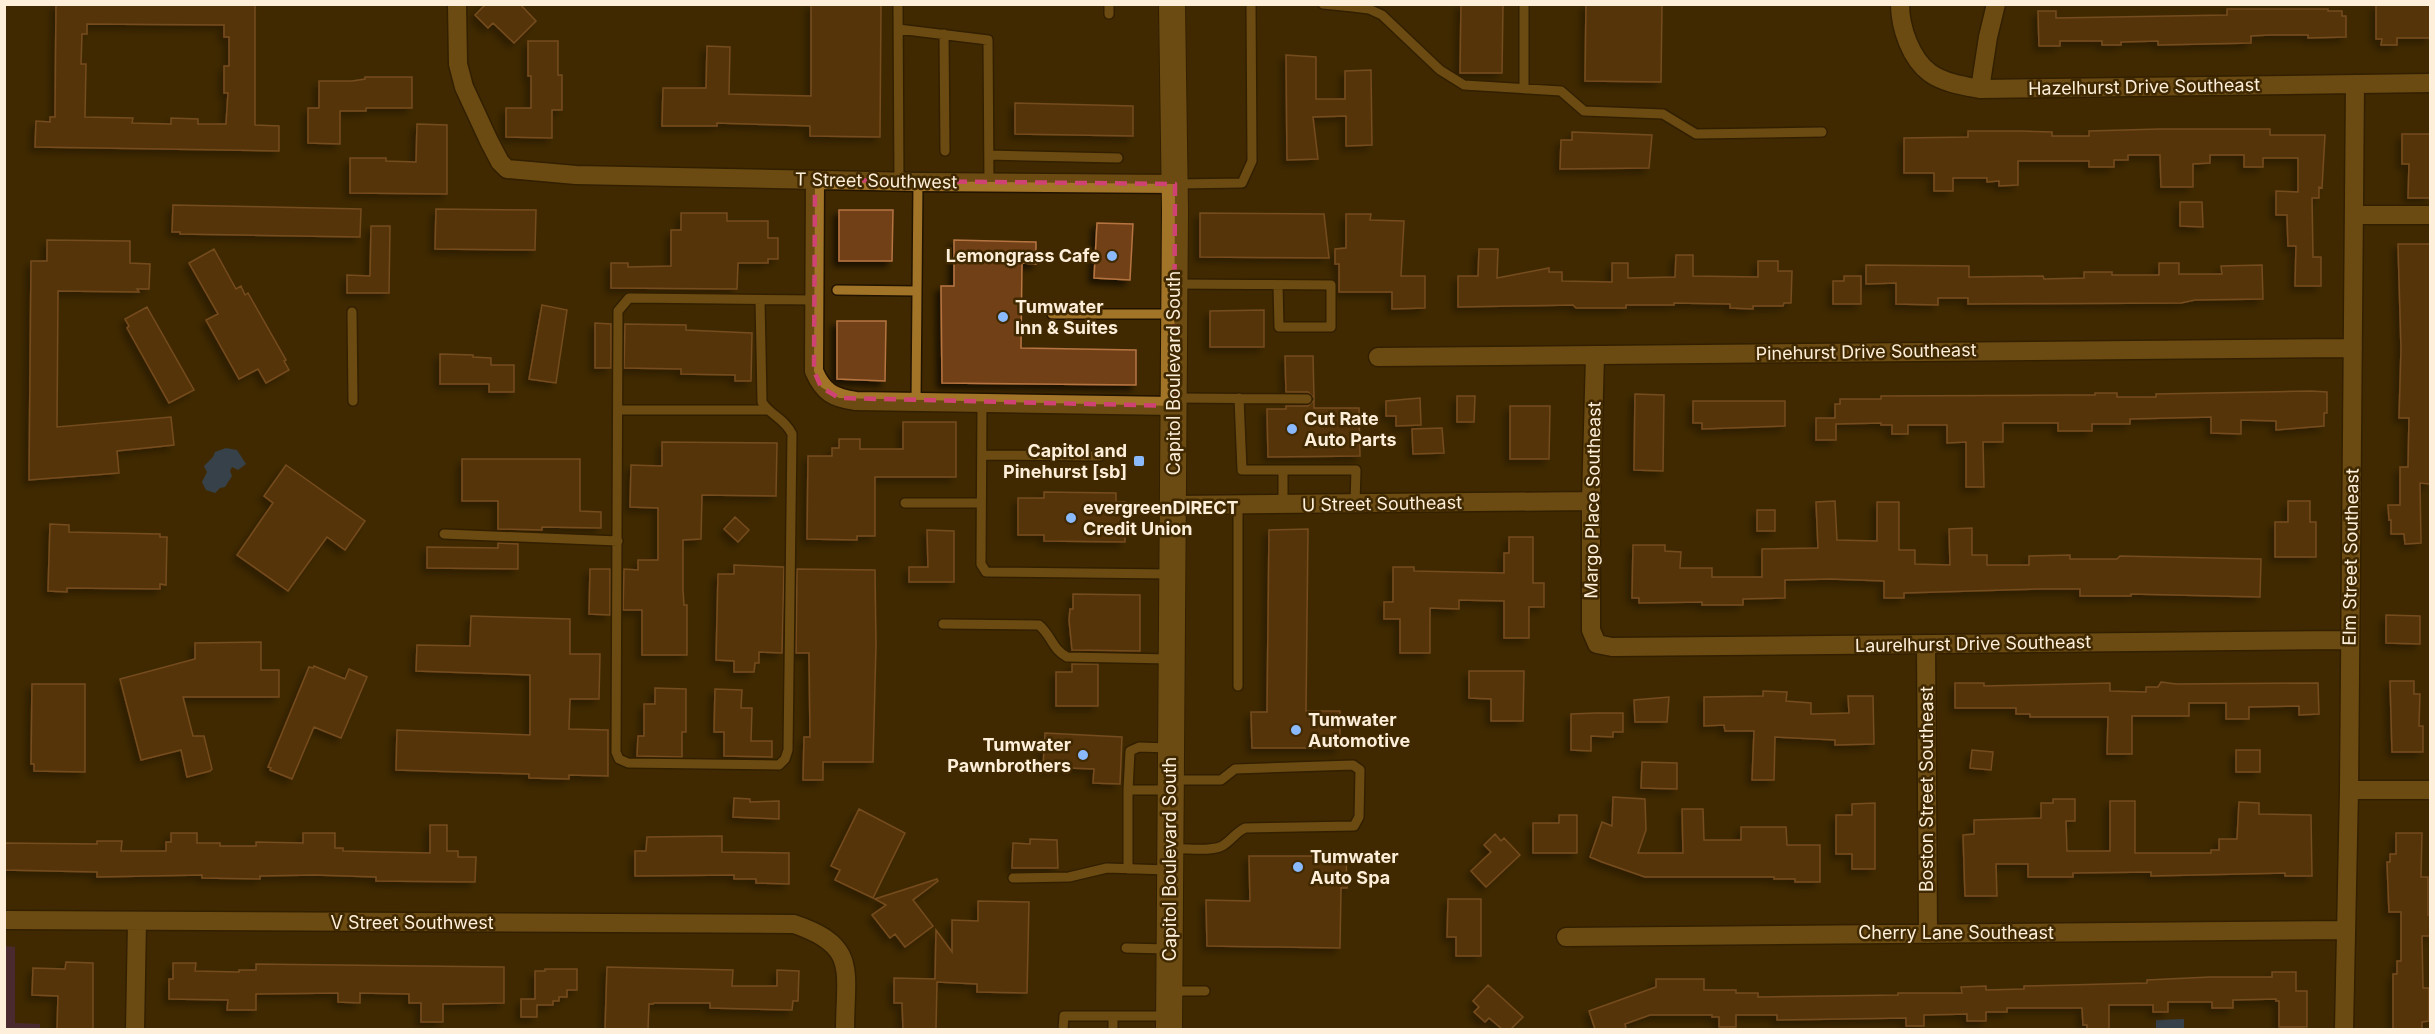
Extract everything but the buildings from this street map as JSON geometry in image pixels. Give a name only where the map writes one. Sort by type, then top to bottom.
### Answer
[{"type":"main road","name":"Capitol Boulevard South","points":[[1169,1012],[1175,314],[1172,4]]},
{"type":"street","name":"T Street Southwest","points":[[458,4],[458,64],[464,87],[500,162],[507,169],[576,175],[899,182],[1175,184]]},
{"type":"street","points":[[1980,89],[1996,4]]},
{"type":"street","name":"Hazelhurst Drive Southeast","points":[[1900,8],[1908,45],[1930,73],[1957,85],[1980,89],[2430,82]]},
{"type":"street","name":"Elm Street Southeast","points":[[2344,1029],[2349,790],[2355,84]]},
{"type":"street","points":[[815,180],[814,371],[821,387],[842,399],[1071,404],[1174,402]]},
{"type":"street","points":[[2355,215],[2430,215]]},
{"type":"street","name":"Pinehurst Drive Southeast","points":[[1378,357],[2353,348]]},
{"type":"street","name":"Margo Place Southeast","points":[[1595,355],[1591,501],[1591,630],[1597,644]]},
{"type":"street","name":"U Street Southeast","points":[[1173,505],[1591,501]]},
{"type":"street","name":"Laurelhurst Drive Southeast","points":[[1597,644],[1612,647],[2350,640]]},
{"type":"street","name":"Boston Street Southeast","points":[[1926,644],[1928,934]]},
{"type":"street","points":[[2349,790],[2430,790]]},
{"type":"street","name":"V Street Southwest","points":[[4,920],[794,924],[819,933],[837,947],[845,964],[845,1029]]},
{"type":"street","points":[[135,1029],[137,922]]},
{"type":"street","name":"Cherry Lane Southeast","points":[[1566,937],[2346,930]]},
{"type":"lane","points":[[898,4],[899,182]]},
{"type":"lane","points":[[1175,184],[1242,183],[1252,161],[1251,4]]},
{"type":"lane","points":[[1323,4],[1353,6],[1369,9],[1382,15],[1450,78],[1464,85],[1561,91],[1584,111],[1664,114],[1696,134],[1822,132]]},
{"type":"lane","points":[[1524,4],[1524,89]]},
{"type":"lane","points":[[898,29],[988,40],[989,183]]},
{"type":"lane","points":[[944,34],[945,152]]},
{"type":"lane","points":[[989,155],[1118,158]]},
{"type":"lane","points":[[916,402],[918,182]]},
{"type":"lane","points":[[1175,284],[1330,285],[1331,327],[1279,327],[1278,285]]},
{"type":"lane","points":[[837,290],[917,291]]},
{"type":"lane","points":[[760,300],[762,402],[767,410],[787,423],[792,434],[788,750],[785,759],[779,765],[628,763],[619,759],[616,752],[618,311],[629,298],[813,300]]},
{"type":"lane","points":[[352,312],[353,401]]},
{"type":"lane","points":[[1052,314],[1175,314]]},
{"type":"lane","points":[[1174,402],[1239,398],[1307,399]]},
{"type":"lane","points":[[1239,398],[1242,470],[1356,470],[1355,504]]},
{"type":"lane","points":[[982,403],[981,564],[986,572],[1173,574]]},
{"type":"lane","points":[[618,410],[767,410]]},
{"type":"lane","points":[[982,455],[1100,456]]},
{"type":"lane","points":[[1283,470],[1283,505]]},
{"type":"lane","points":[[905,503],[981,503]]},
{"type":"lane","points":[[1238,506],[1238,686]]},
{"type":"lane","points":[[444,534],[618,541]]},
{"type":"lane","points":[[943,624],[1039,625],[1047,631],[1057,652],[1067,657],[1172,659]]},
{"type":"lane","points":[[1128,869],[1130,751],[1139,747],[1171,748]]},
{"type":"lane","points":[[1013,878],[1061,878],[1096,869],[1128,869],[1219,847],[1227,842],[1234,833],[1245,828],[1354,826],[1359,817],[1360,771],[1353,765],[1235,769],[1221,780],[1128,790]]},
{"type":"lane","points":[[1126,948],[1170,949]]},
{"type":"lane","points":[[1063,1029],[1064,1016],[1113,1016],[1169,1012],[1205,991]]},
{"type":"lane","points":[[1113,1016],[1113,1029]]},
{"type":"highlighted area","points":[[815,180],[1175,184],[1174,406],[839,398],[821,387],[814,371]]},
{"type":"shaded area","points":[[5,946],[15,947],[15,1023],[40,1024],[40,1029],[5,1029]]},
{"type":"water","points":[[226,448],[237,450],[246,464],[238,470],[232,467],[230,471],[232,476],[225,487],[215,493],[206,490],[202,482],[207,472],[204,466],[215,452]]},
{"type":"water","points":[[2184,1019],[2184,1029],[2156,1029],[2156,1020]]},
{"type":"place","name":"Lemongrass Cafe","points":[[1112,256]]},
{"type":"place","name":"Tumwater Inn & Suites","points":[[1003,317]]},
{"type":"place","name":"Cut Rate Auto Parts","points":[[1292,429]]},
{"type":"place","name":"Capitol and Pinehurst [sb]","points":[[1139,461]]},
{"type":"place","name":"evergreenDIRECT Credit Union","points":[[1071,518]]},
{"type":"place","name":"Tumwater Automotive","points":[[1296,730]]},
{"type":"place","name":"Tumwater Pawnbrothers","points":[[1083,755]]},
{"type":"place","name":"Tumwater Auto Spa","points":[[1298,867]]}]
